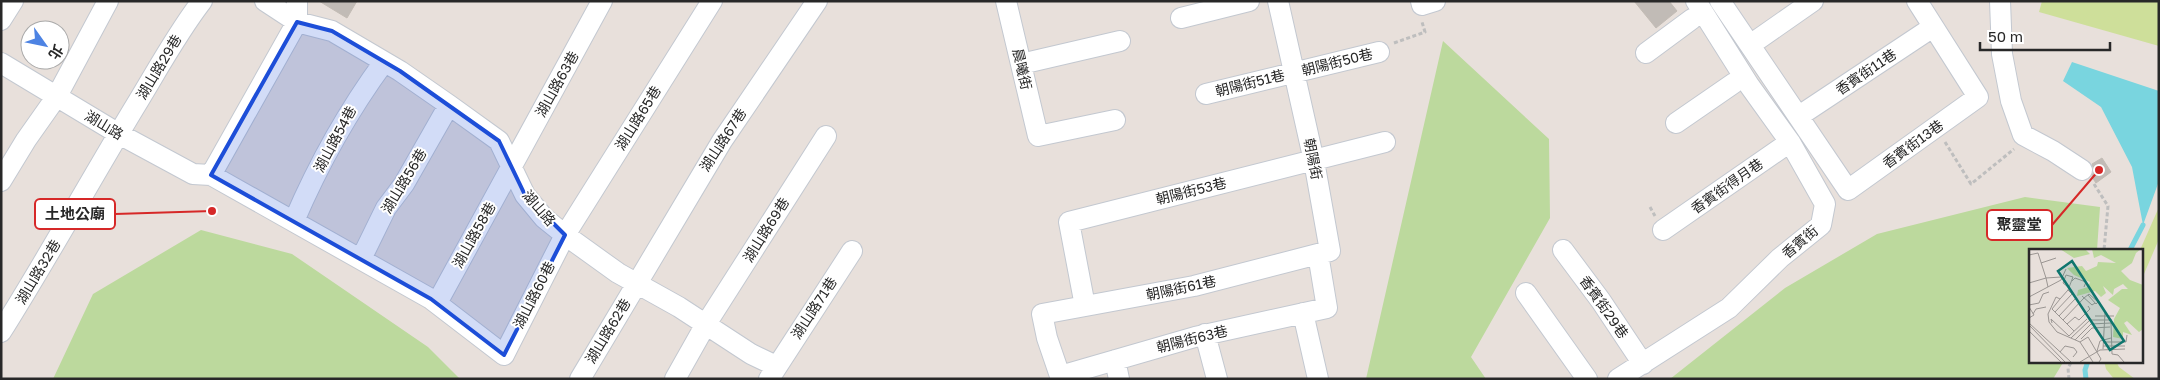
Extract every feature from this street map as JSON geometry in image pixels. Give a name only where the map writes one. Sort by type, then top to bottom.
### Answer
[{"type":"street","points":[[1,20],[13,1]]},
{"type":"street","points":[[1,181],[26,140],[57,96],[108,1]]},
{"type":"street","name":"湖山路29巷","points":[[119,134],[181,31],[202,1]]},
{"type":"street","name":"湖山路","points":[[264,1],[297,22],[332,31],[384,62],[499,141],[525,195],[544,218],[564,235],[636,284],[706,324],[751,354],[772,373]]},
{"type":"street","points":[[211,175],[297,22],[297,1]]},
{"type":"street","name":"湖山路63巷","points":[[512,168],[602,1]]},
{"type":"street","name":"湖山路65巷","points":[[564,235],[712,1]]},
{"type":"street","name":"湖山路67巷","points":[[636,284],[722,141],[818,1]]},
{"type":"street","name":"晨曦街","points":[[1006,1],[1038,136],[1115,120]]},
{"type":"street","points":[[1181,18],[1248,1]]},
{"type":"street","name":"朝陽街","points":[[1278,1],[1314,161],[1330,251],[1318,254]]},
{"type":"street","points":[[1720,1],[1799,116]]},
{"type":"street","points":[[1750,45],[1813,1]]},
{"type":"street","points":[[1917,1],[1933,27]]},
{"type":"street","points":[[2000,1],[2002,54],[2012,101],[2023,136],[2053,151],[2082,170]]},
{"type":"street","points":[[1646,53],[1694,10]]},
{"type":"street","name":"香賓街","points":[[1618,379],[1729,308],[1780,258],[1820,225],[1825,204],[1790,142],[1725,48],[1694,10]]},
{"type":"street","name":"香賓街13巷","points":[[1799,116],[1848,190],[1978,97],[1933,27]]},
{"type":"street","name":"香賓街11巷","points":[[1799,116],[1933,27]]},
{"type":"street","points":[[1021,64],[1120,41]]},
{"type":"street","name":"朝陽街50巷","points":[[1294,73],[1379,52]]},
{"type":"street","name":"湖山路54巷","points":[[294,221],[307,192],[356,100],[384,62]]},
{"type":"street","name":"湖山路","points":[[1,63],[119,134],[193,174],[211,175],[437,303],[504,355]]},
{"type":"street","name":"朝陽街51巷","points":[[1206,94],[1294,73]]},
{"type":"street","points":[[1676,123],[1734,82]]},
{"type":"street","name":"湖山路56巷","points":[[361,259],[386,208],[404,184],[449,105]]},
{"type":"street","name":"湖山路32巷","points":[[1,332],[39,272],[119,134]]},
{"type":"street","name":"湖山路69巷","points":[[675,379],[706,324],[826,136]]},
{"type":"street","name":"朝陽街53巷","points":[[1085,306],[1069,222],[1386,142]]},
{"type":"street","name":"香賓街得月巷","points":[[1664,230],[1790,142]]},
{"type":"street","name":"湖山路58巷","points":[[437,303],[512,168]]},
{"type":"street","name":"湖山路60巷","points":[[504,355],[564,235]]},
{"type":"street","name":"香賓街29巷","points":[[1563,250],[1601,301],[1643,364]]},
{"type":"street","name":"湖山路71巷","points":[[772,373],[852,251]]},
{"type":"street","name":"朝陽街61巷","points":[[1060,376],[1047,338],[1042,314],[1194,286],[1318,254]]},
{"type":"street","name":"朝陽街63巷","points":[[1060,376],[1117,369],[1205,334],[1326,308],[1318,254]]},
{"type":"street","name":"湖山路62巷","points":[[580,379],[636,284]]},
{"type":"street","points":[[1526,293],[1587,379]]},
{"type":"street","points":[[1303,313],[1318,379]]},
{"type":"street","points":[[1205,334],[1217,379]]},
{"type":"path","points":[[1379,52],[1398,40],[1425,32],[1420,14],[1426,3]]},
{"type":"path","points":[[1936,127],[1971,184],[2028,138]]},
{"type":"path","points":[[2082,170],[2092,180],[2108,206],[2104,249]]},
{"type":"path","points":[[2069,379],[2068,368],[2071,362]]},
{"type":"highlighted area","points":[[297,22],[332,31],[400,71],[499,141],[525,195],[565,235],[504,355],[431,299],[211,175]]},
{"type":"green space","points":[[2042,1],[2159,1],[2159,46],[2039,12]]},
{"type":"green space","points":[[1443,41],[1549,139],[1550,218],[1471,357],[1486,379],[1366,379]]},
{"type":"green space","points":[[2025,197],[2100,207],[2097,249],[2029,249],[2029,362],[2063,362],[2053,379],[1670,379],[1785,288],[1877,234]]},
{"type":"green space","points":[[2159,207],[2159,239],[2142,279],[2142,249],[2140,249]]},
{"type":"green space","points":[[201,230],[292,254],[428,347],[460,379],[53,379],[93,294]]},
{"type":"green space","points":[[2104,362],[2116,362],[2119,367],[2135,379],[2114,379],[2106,369]]},
{"type":"water","points":[[2072,62],[2159,91],[2159,181],[2143,225],[2132,167],[2101,107],[2063,81]]},
{"type":"building","points":[[319,1],[357,1],[347,18]]},
{"type":"building","points":[[1634,1],[1669,1],[1677,11],[1656,28]]},
{"type":"building","points":[[2102,158],[2111,172],[2096,183],[2092,177],[2094,170],[2092,164]]},
{"type":"waterway","points":[[2131,249],[2143,225]]},
{"type":"waterway","points":[[2086,379],[2085,370],[2088,362]]},
{"type":"place","name":"聚靈堂","points":[[2099,170]]},
{"type":"place","name":"土地公廟","points":[[212,211]]}]
